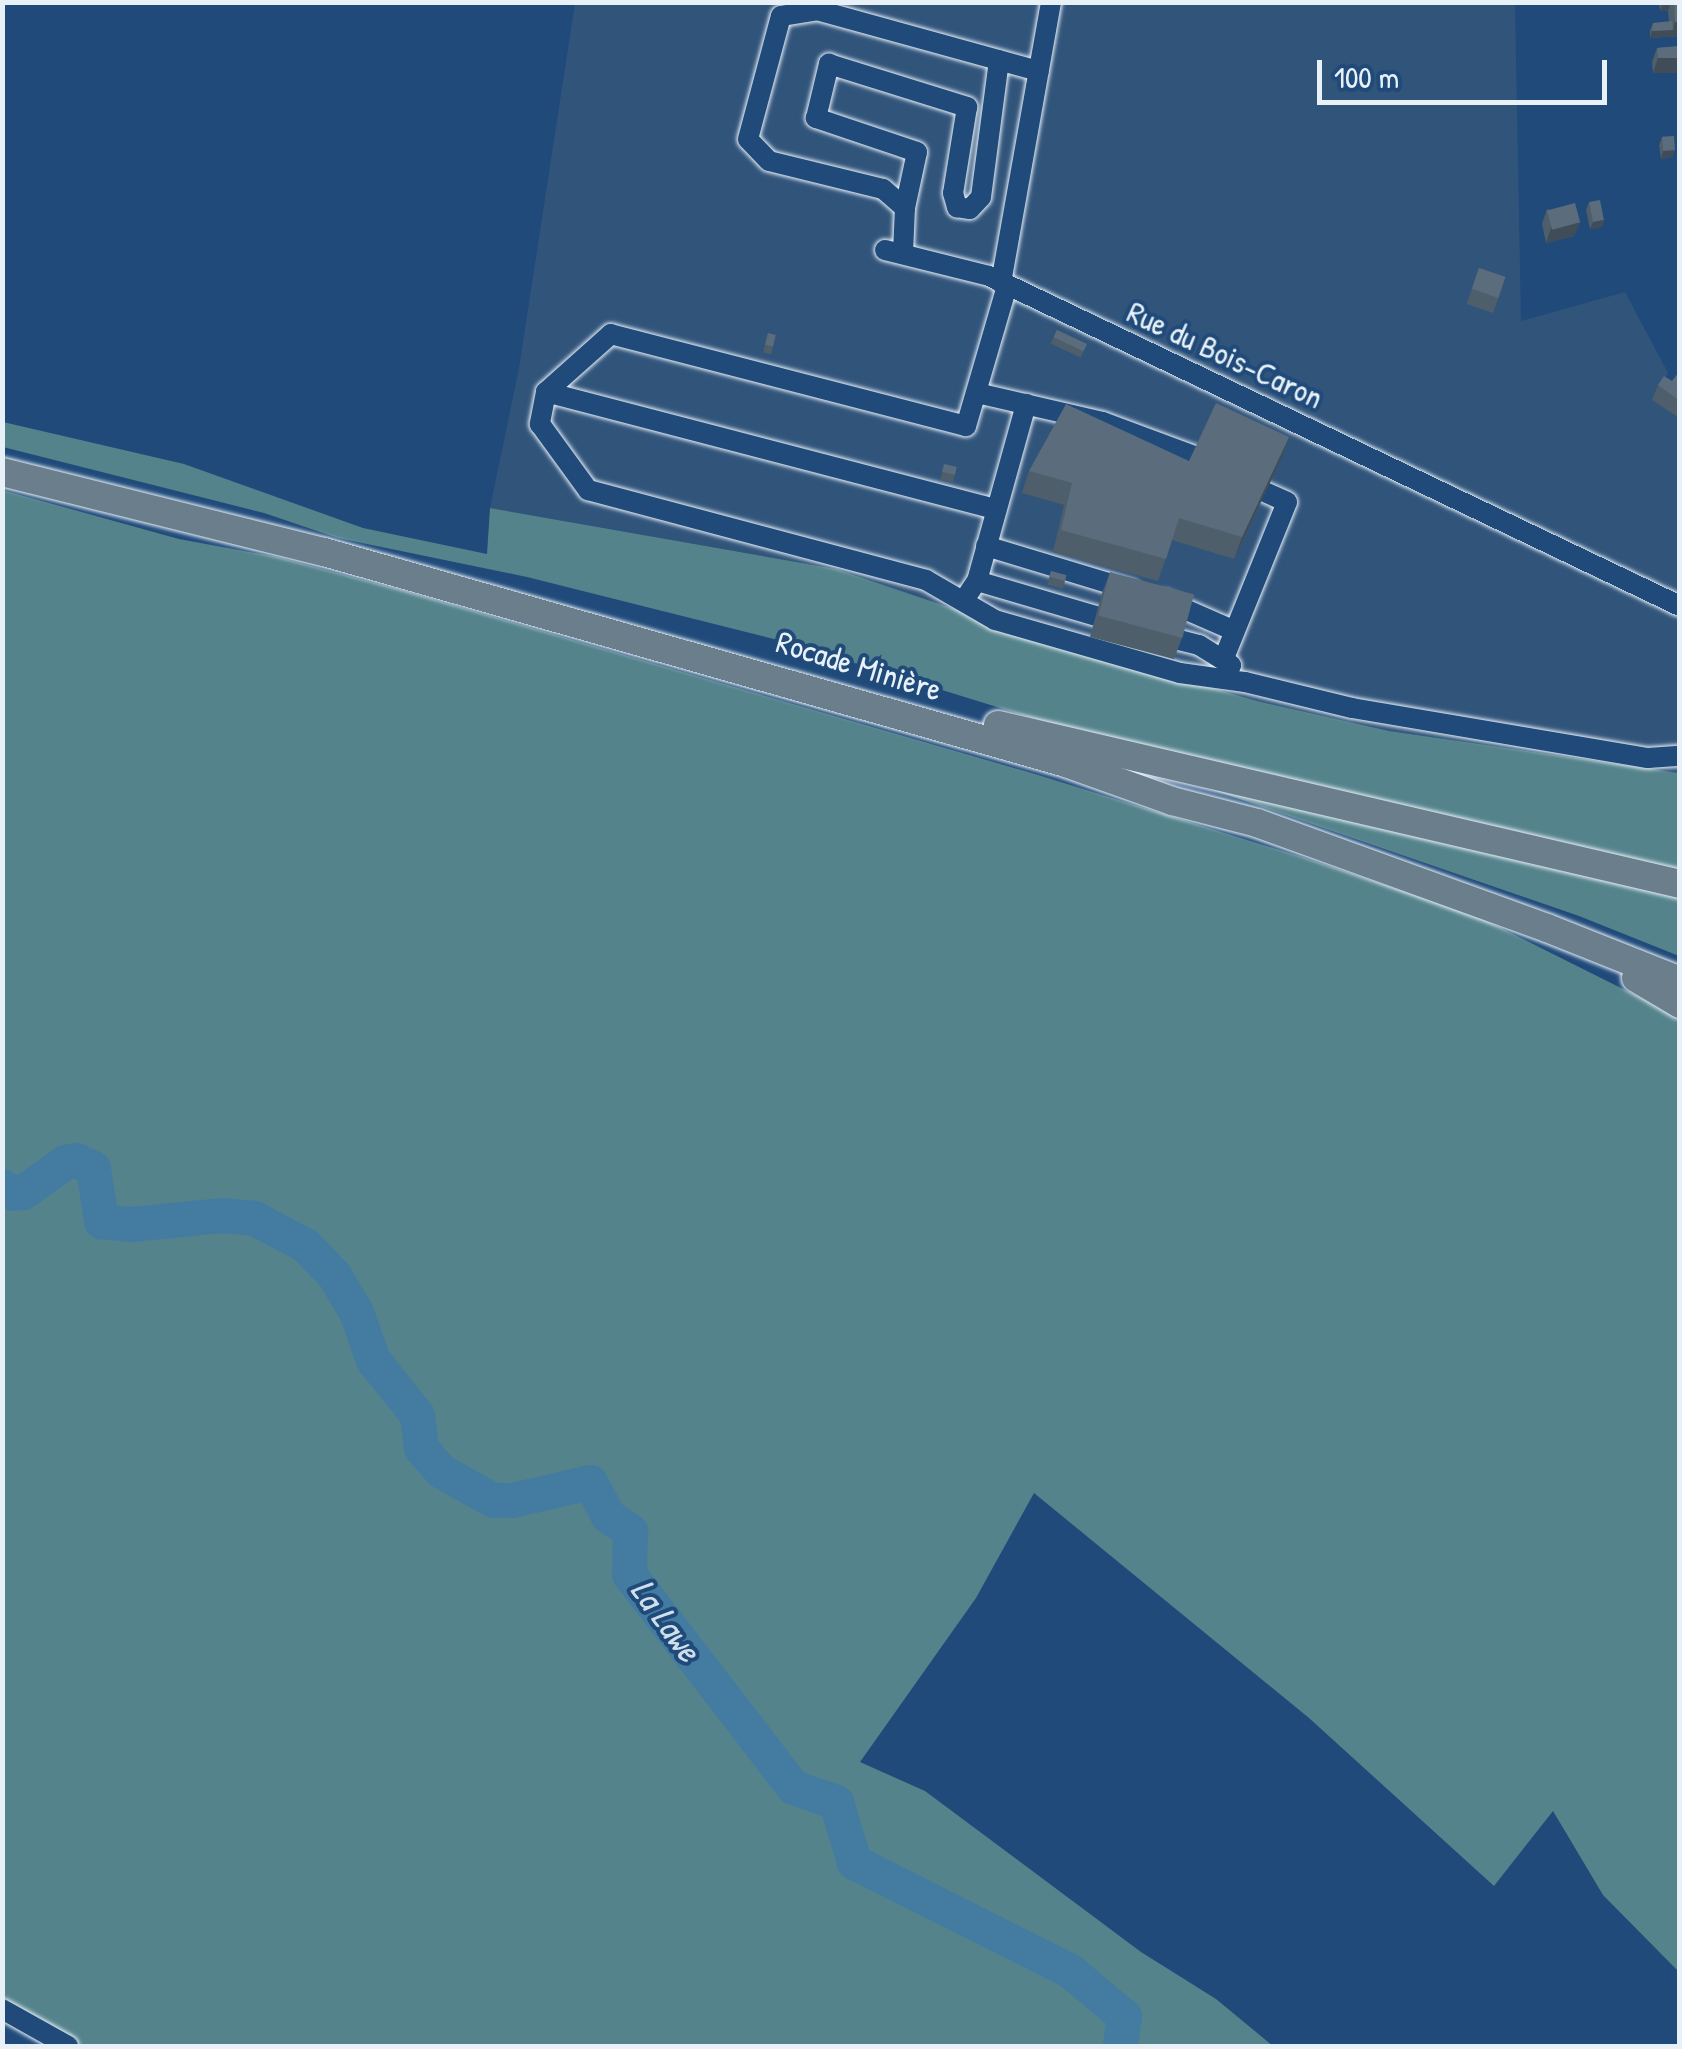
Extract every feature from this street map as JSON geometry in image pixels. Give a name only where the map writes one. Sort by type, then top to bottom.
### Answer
[{"type":"highway","name":"Rocade Minière","points":[[2,472],[324,552],[786,680],[1257,823],[1548,928],[1680,981]]},
{"type":"highway","points":[[786,680],[942,710],[1680,884]]},
{"type":"highway","points":[[1548,928],[1680,1004]]},
{"type":"street","points":[[1051,2],[1004,284],[966,426],[611,334],[546,392],[540,424],[588,490],[926,580],[995,620],[1180,673],[1245,682],[1439,724],[1648,758],[1680,756]]},
{"type":"street","points":[[999,60],[980,197],[970,209],[957,206],[953,193],[967,107],[829,64],[816,118],[917,152],[906,208],[883,189],[768,161],[748,139],[781,16],[816,10],[999,60],[1039,71]]},
{"type":"street","name":"Rue du Bois-Caron","points":[[906,208],[894,252],[968,269],[1004,284],[1680,606]]},
{"type":"street","points":[[546,392],[996,510]]},
{"type":"street","points":[[977,393],[1130,430],[1194,456]]},
{"type":"street","points":[[964,600],[977,581],[1026,404]]},
{"type":"street","points":[[1224,658],[1287,502],[1265,492]]},
{"type":"street","points":[[986,546],[1190,608],[1235,632]]},
{"type":"street","points":[[977,581],[1096,616]]},
{"type":"street","points":[[1180,640],[1224,658],[1245,682]]},
{"type":"street","points":[[2,2009],[68,2046]]},
{"type":"shaded area","points":[[575,3],[1515,3],[1521,321],[1625,292],[1668,373],[1653,400],[1679,419],[1679,773],[1389,731],[1257,701],[1049,641],[836,569],[490,508],[519,368]]},
{"type":"green space","points":[[3,422],[184,464],[363,528],[487,554],[490,508],[836,569],[1049,641],[1257,701],[1389,731],[1679,773],[1679,956],[1579,916],[1158,771],[1049,723],[790,643],[527,577],[338,538],[264,513],[3,447]]},
{"type":"green space","points":[[2,490],[179,539],[277,557],[397,589],[1038,775],[1305,858],[1477,916],[1679,1017],[1679,1972],[1603,1895],[1553,1811],[1494,1886],[1309,1718],[1034,1493],[976,1598],[860,1762],[925,1791],[1141,1952],[1216,1999],[1273,2046],[68,2046],[3,2009]]},
{"type":"building","points":[[1674,2],[1680,2],[1680,22],[1675,22]]},
{"type":"building","points":[[1672,21],[1673,30],[1652,31],[1653,23]]},
{"type":"building","points":[[1680,46],[1680,58],[1658,58],[1657,48]]},
{"type":"building","points":[[1674,136],[1675,150],[1663,151],[1662,137]]},
{"type":"building","points":[[1600,200],[1604,220],[1593,222],[1589,202]]},
{"type":"building","points":[[1575,203],[1580,222],[1552,230],[1547,211]]},
{"type":"building","points":[[1479,268],[1505,277],[1498,298],[1472,289]]},
{"type":"building","points":[[1057,330],[1087,344],[1084,351],[1054,337]]},
{"type":"building","points":[[768,333],[776,335],[773,347],[765,345]]},
{"type":"building","points":[[1680,371],[1680,401],[1658,385],[1664,376],[1672,381]]},
{"type":"building","points":[[1216,403],[1289,437],[1242,537],[1179,518],[1166,559],[1061,530],[1072,483],[1029,471],[1066,404],[1189,461]]},
{"type":"building","points":[[944,464],[957,467],[955,475],[942,472]]},
{"type":"building","points":[[1051,571],[1066,575],[1065,581],[1049,577]]},
{"type":"building","points":[[1110,572],[1194,595],[1182,638],[1098,615]]},
{"type":"waterway","name":"La Lawe","points":[[2,1186],[13,1193],[23,1192],[65,1162],[76,1160],[93,1168],[101,1221],[131,1224],[221,1215],[254,1218],[305,1245],[334,1275],[356,1312],[373,1360],[417,1415],[421,1448],[441,1471],[493,1500],[512,1500],[590,1482],[608,1516],[630,1531],[629,1574],[793,1787],[836,1802],[854,1862],[1069,1970],[1124,2016],[1120,2046]]}]
